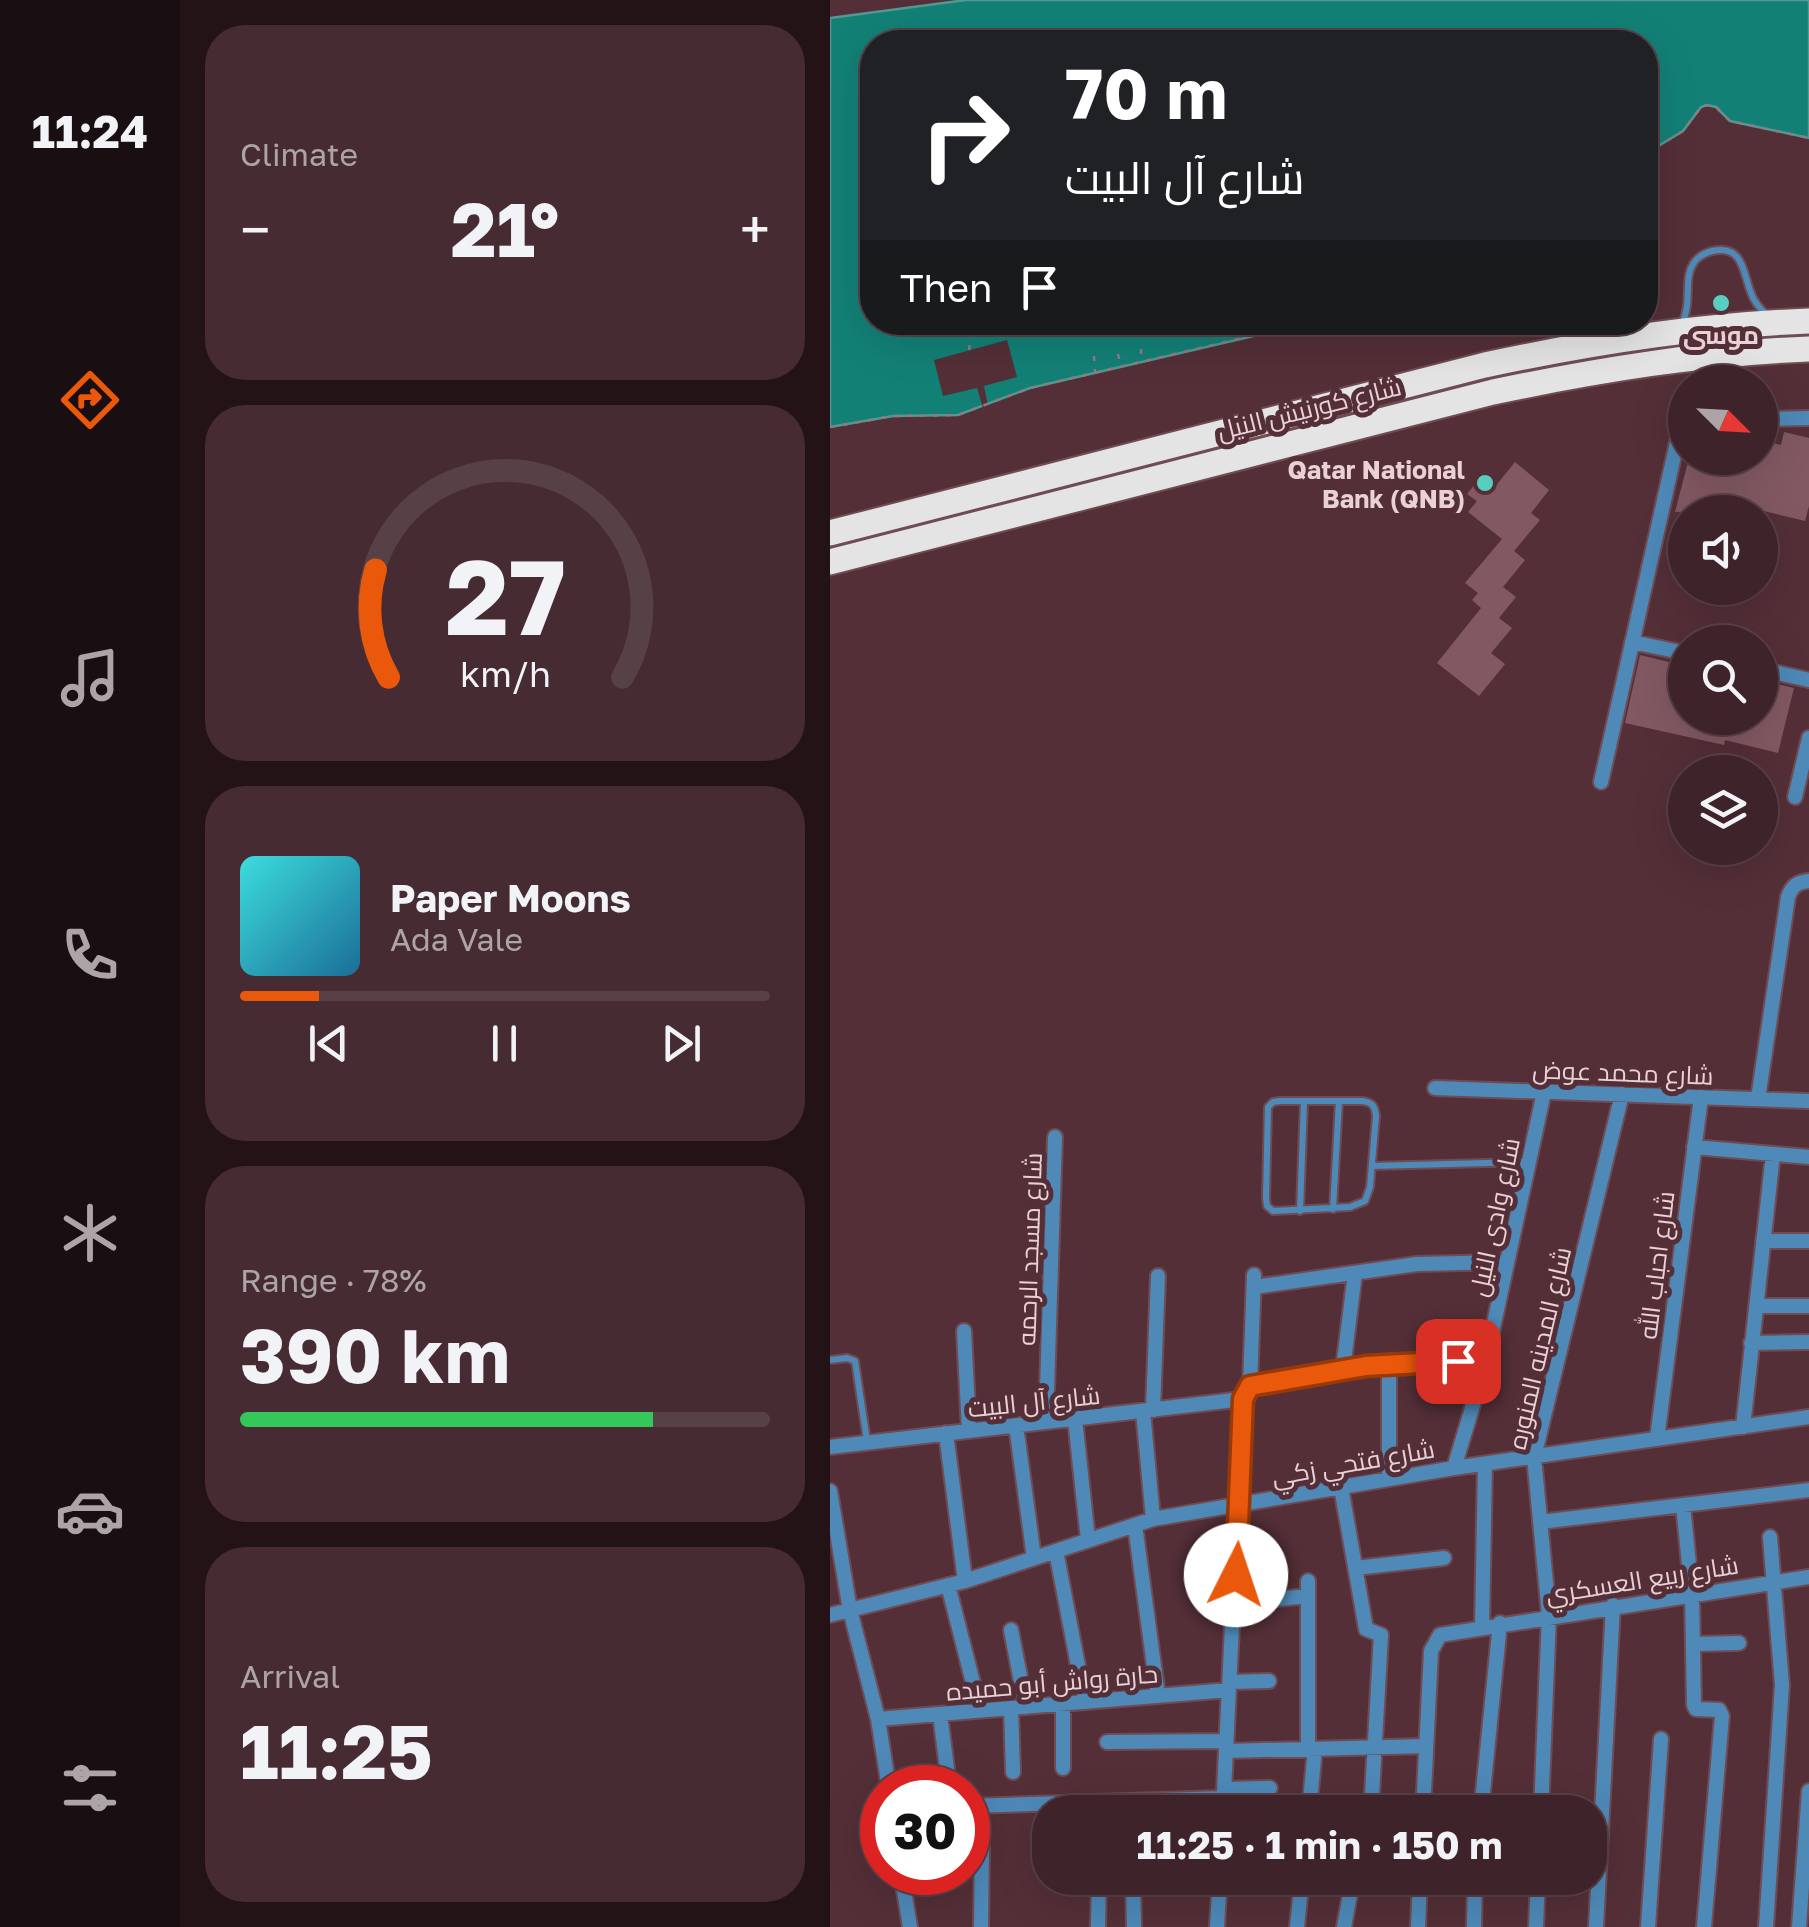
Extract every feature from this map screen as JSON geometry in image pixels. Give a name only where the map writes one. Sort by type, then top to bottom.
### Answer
[{"type":"highway","name":"شارع كورنيش النيل","points":[[1658,333],[1809,321]]},
{"type":"highway","name":"شارع كورنيش النيل","points":[[830,533],[1485,365],[1645,335]]},
{"type":"highway","name":"شارع كورنيش النيل","points":[[830,562],[1492,392],[1680,358],[1809,349]]},
{"type":"street","points":[[1778,419],[1809,418]]},
{"type":"street","points":[[1602,782],[1669,475]]},
{"type":"street","points":[[1632,642],[1668,649]]},
{"type":"street","points":[[1778,673],[1809,680]]},
{"type":"street","points":[[1795,797],[1809,738]]},
{"type":"street","points":[[1758,1099],[1788,897],[1792,888],[1809,881]]},
{"type":"street","name":"شارع محمد عوض","points":[[1436,1088],[1809,1100]]},
{"type":"street","name":"شارع وادى النيل","points":[[1454,1468],[1485,1365],[1544,1092]]},
{"type":"street","name":"شارع المدينه المنوره","points":[[1542,1795],[1549,1616],[1534,1457],[1622,1094]]},
{"type":"street","name":"شارع احباب الله","points":[[1656,1440],[1701,1097]]},
{"type":"street","name":"شارع مسجد الرحمه","points":[[1046,1422],[1055,1138]]},
{"type":"street","points":[[1694,1147],[1809,1157]]},
{"type":"street","points":[[1743,1427],[1773,1154]]},
{"type":"street","points":[[1763,1241],[1809,1241]]},
{"type":"street","points":[[1223,1795],[1254,1281],[1417,1264],[1506,1262]]},
{"type":"street","points":[[1343,1369],[1355,1273]]},
{"type":"street","points":[[1154,1520],[1148,1410],[1158,1276]]},
{"type":"street","points":[[1756,1306],[1809,1306]]},
{"type":"street","points":[[964,1331],[969,1431]]},
{"type":"street","points":[[1751,1343],[1809,1342]]},
{"type":"street","name":"شارع آل البيت","points":[[830,1447],[1148,1410],[1343,1369],[1458,1361],[1485,1365]]},
{"type":"street","points":[[1389,1364],[1389,1479]]},
{"type":"street","name":"شارع فتحي زكي","points":[[830,1615],[948,1585],[1154,1520],[1454,1468],[1809,1417]]},
{"type":"street","points":[[1075,1418],[1088,1540]]},
{"type":"street","points":[[1016,1425],[1034,1558]]},
{"type":"street","points":[[946,1433],[964,1580]]},
{"type":"street","points":[[1482,1626],[1484,1464]]},
{"type":"street","points":[[1341,1487],[1366,1629],[1380,1634],[1373,1795]]},
{"type":"street","points":[[1540,1522],[1809,1490]]},
{"type":"street","points":[[830,1491],[850,1610],[878,1719],[885,1765]]},
{"type":"street","points":[[1683,1505],[1692,1594],[1694,1708],[1718,1710],[1722,1716],[1704,1927]]},
{"type":"street","points":[[1135,1526],[1158,1696]]},
{"type":"street","points":[[1766,1927],[1782,1685],[1770,1537]]},
{"type":"street","points":[[1056,1551],[1085,1702]]},
{"type":"street","points":[[1356,1568],[1444,1558]]},
{"type":"street","name":"شارع ربيع العسكري","points":[[1426,1746],[1434,1642],[1449,1631],[1809,1576]]},
{"type":"street","points":[[948,1585],[980,1710]]},
{"type":"street","points":[[1234,1603],[1308,1589],[1310,1795]]},
{"type":"street","points":[[1596,1927],[1613,1605]]},
{"type":"street","points":[[1482,1795],[1500,1623]]},
{"type":"street","points":[[1011,1630],[1018,1707],[1013,1772]]},
{"type":"street","points":[[1693,1644],[1739,1643]]},
{"type":"street","name":"حارة رواش أبو حميده","points":[[878,1719],[1158,1696],[1269,1680]]},
{"type":"street","points":[[1063,1704],[1063,1768]]},
{"type":"street","points":[[940,1714],[946,1765]]},
{"type":"street","points":[[1648,1927],[1661,1738]]},
{"type":"street","points":[[1107,1742],[1312,1749],[1426,1746],[1424,1795]]},
{"type":"street","points":[[1243,1795],[1270,1788]]},
{"type":"street","points":[[1799,1927],[1809,1791]]},
{"type":"street","points":[[990,1805],[1032,1804]]},
{"type":"street","points":[[905,1895],[910,1927]]},
{"type":"street","points":[[981,1895],[981,1927]]},
{"type":"street","points":[[1098,1927],[1099,1895]]},
{"type":"street","points":[[1134,1895],[1134,1927]]},
{"type":"street","points":[[1217,1927],[1219,1895]]},
{"type":"street","points":[[1298,1927],[1301,1895]]},
{"type":"street","points":[[1344,1927],[1351,1895]]},
{"type":"street","points":[[1418,1927],[1419,1895]]},
{"type":"street","points":[[1474,1927],[1475,1895]]},
{"type":"street","points":[[1536,1927],[1537,1895]]},
{"type":"lane","points":[[1677,330],[1689,305],[1694,262],[1711,251],[1739,258],[1745,266],[1754,301],[1777,322]]},
{"type":"lane","points":[[1362,1100],[1376,1108],[1369,1194],[1365,1201],[1358,1206],[1300,1211],[1280,1212],[1267,1206],[1268,1107],[1273,1102],[1338,1101],[1362,1100]]},
{"type":"lane","points":[[1300,1211],[1304,1101]]},
{"type":"lane","points":[[1333,1208],[1338,1101]]},
{"type":"lane","points":[[1372,1166],[1528,1162]]},
{"type":"lane","points":[[830,1360],[856,1361],[867,1442]]},
{"type":"path","points":[[1658,146],[1684,131],[1701,107],[1708,105],[1716,107],[1730,122],[1809,138]]},
{"type":"path","points":[[969,350],[971,335]]},
{"type":"path","points":[[830,427],[893,416],[958,415],[1030,388],[1258,335]]},
{"type":"path","points":[[1140,350],[1141,364]]},
{"type":"path","points":[[1118,354],[1122,368]]},
{"type":"path","points":[[1094,356],[1096,374]]},
{"type":"water","points":[[966,0],[1809,0],[1809,138],[1730,121],[1716,107],[1707,105],[1701,107],[1683,131],[1658,146],[1658,30],[860,30],[860,335],[1258,335],[1030,388],[958,415],[893,416],[830,427],[830,18]]},
{"type":"pier","points":[[1007,340],[1017,377],[984,386],[988,406],[983,408],[977,388],[943,396],[934,360]]},
{"type":"building","points":[[1784,432],[1809,438],[1809,506],[1805,521],[1778,514],[1778,495],[1679,495],[1685,475],[1778,475],[1778,444],[1781,445]]},
{"type":"building","points":[[1515,462],[1549,490],[1531,513],[1540,520],[1514,551],[1525,560],[1503,587],[1516,597],[1499,618],[1512,628],[1491,653],[1505,664],[1479,696],[1437,663],[1481,608],[1472,600],[1478,593],[1465,583],[1502,539],[1468,512],[1477,501],[1467,494],[1481,477],[1494,488]]},
{"type":"building","points":[[1640,655],[1668,662],[1668,733],[1625,723]]},
{"type":"building","points":[[1778,684],[1794,688],[1778,753],[1725,740],[1724,745],[1679,735],[1778,735]]},
{"type":"place","name":"موسى","points":[[1721,303]]},
{"type":"place","name":"Qatar National Bank (QNB)","points":[[1485,483]]},
{"type":"route","points":[[1236,1575],[1243,1399],[1250,1386],[1366,1366],[1458,1361]]}]
